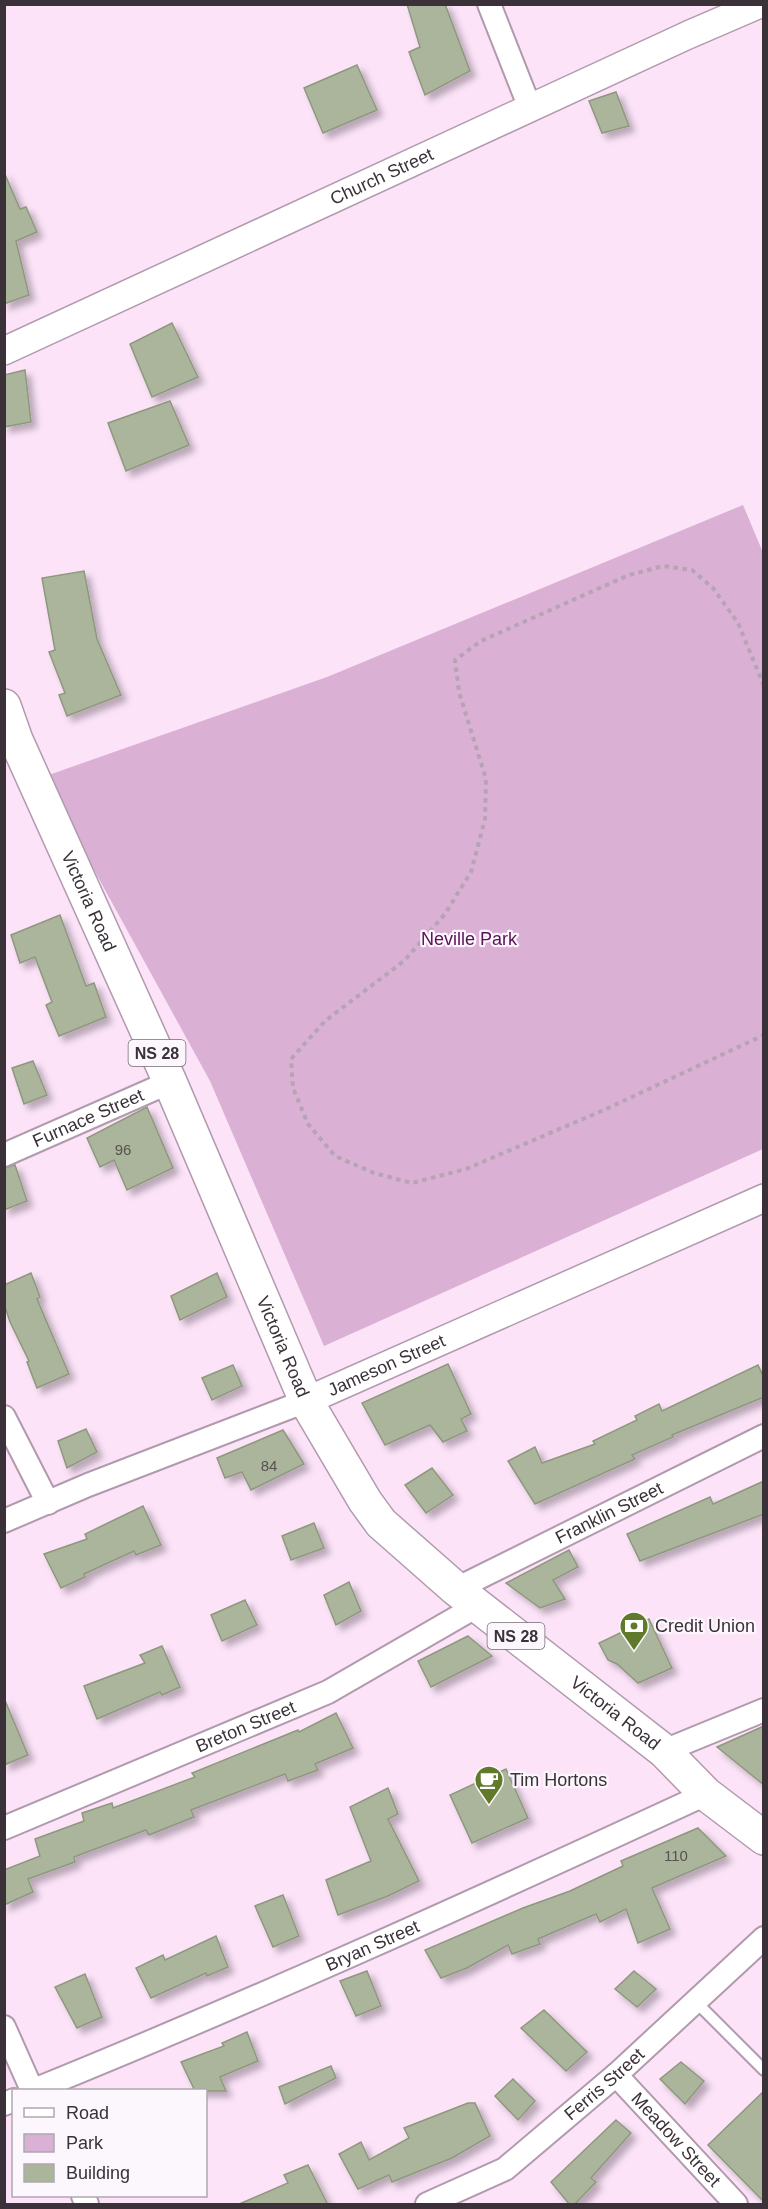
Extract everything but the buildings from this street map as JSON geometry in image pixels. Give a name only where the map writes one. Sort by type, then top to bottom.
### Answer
[{"type":"main road","name":"Victoria Road","points":[[4,706],[16,740],[170,1082],[306,1401],[365,1501],[381,1523],[466,1597],[664,1751],[706,1794],[764,1838]]},
{"type":"street","points":[[489,4],[530,108]]},
{"type":"street","name":"Church Street","points":[[4,351],[760,4]]},
{"type":"street","name":"Furnace Street","points":[[4,1155],[170,1082]]},
{"type":"street","name":"Jameson Street","points":[[4,1521],[306,1401],[764,1198]]},
{"type":"street","points":[[4,1417],[48,1503]]},
{"type":"street","name":"Franklin Street","points":[[466,1597],[764,1436]]},
{"type":"street","name":"Breton Street","points":[[4,1828],[328,1692],[466,1597]]},
{"type":"street","points":[[664,1751],[764,1710]]},
{"type":"street","name":"Bryan Street","points":[[38,2089],[178,2032],[442,1917],[706,1794]]},
{"type":"street","name":"Ferris Street","points":[[427,2205],[505,2169],[616,2075],[764,1938]]},
{"type":"street","points":[[4,2027],[32,2089]]},
{"type":"street","name":"Meadow Street","points":[[616,2075],[736,2205]]},
{"type":"lane","points":[[696,2002],[764,2070]]},
{"type":"path","points":[[764,686],[738,623],[713,588],[692,570],[663,566],[629,575],[481,640],[455,660],[459,692],[486,779],[485,819],[471,872],[444,914],[404,961],[325,1021],[291,1059],[293,1088],[308,1124],[335,1156],[374,1173],[411,1183],[466,1168],[530,1142],[764,1035]]},
{"type":"green space","name":"Neville Park","points":[[743,505],[764,555],[763,1149],[324,1346],[210,1081],[43,777],[327,677]]},
{"type":"place","name":"Credit Union","points":[[634,1652]]},
{"type":"place","name":"Tim Hortons","points":[[489,1806]]}]
